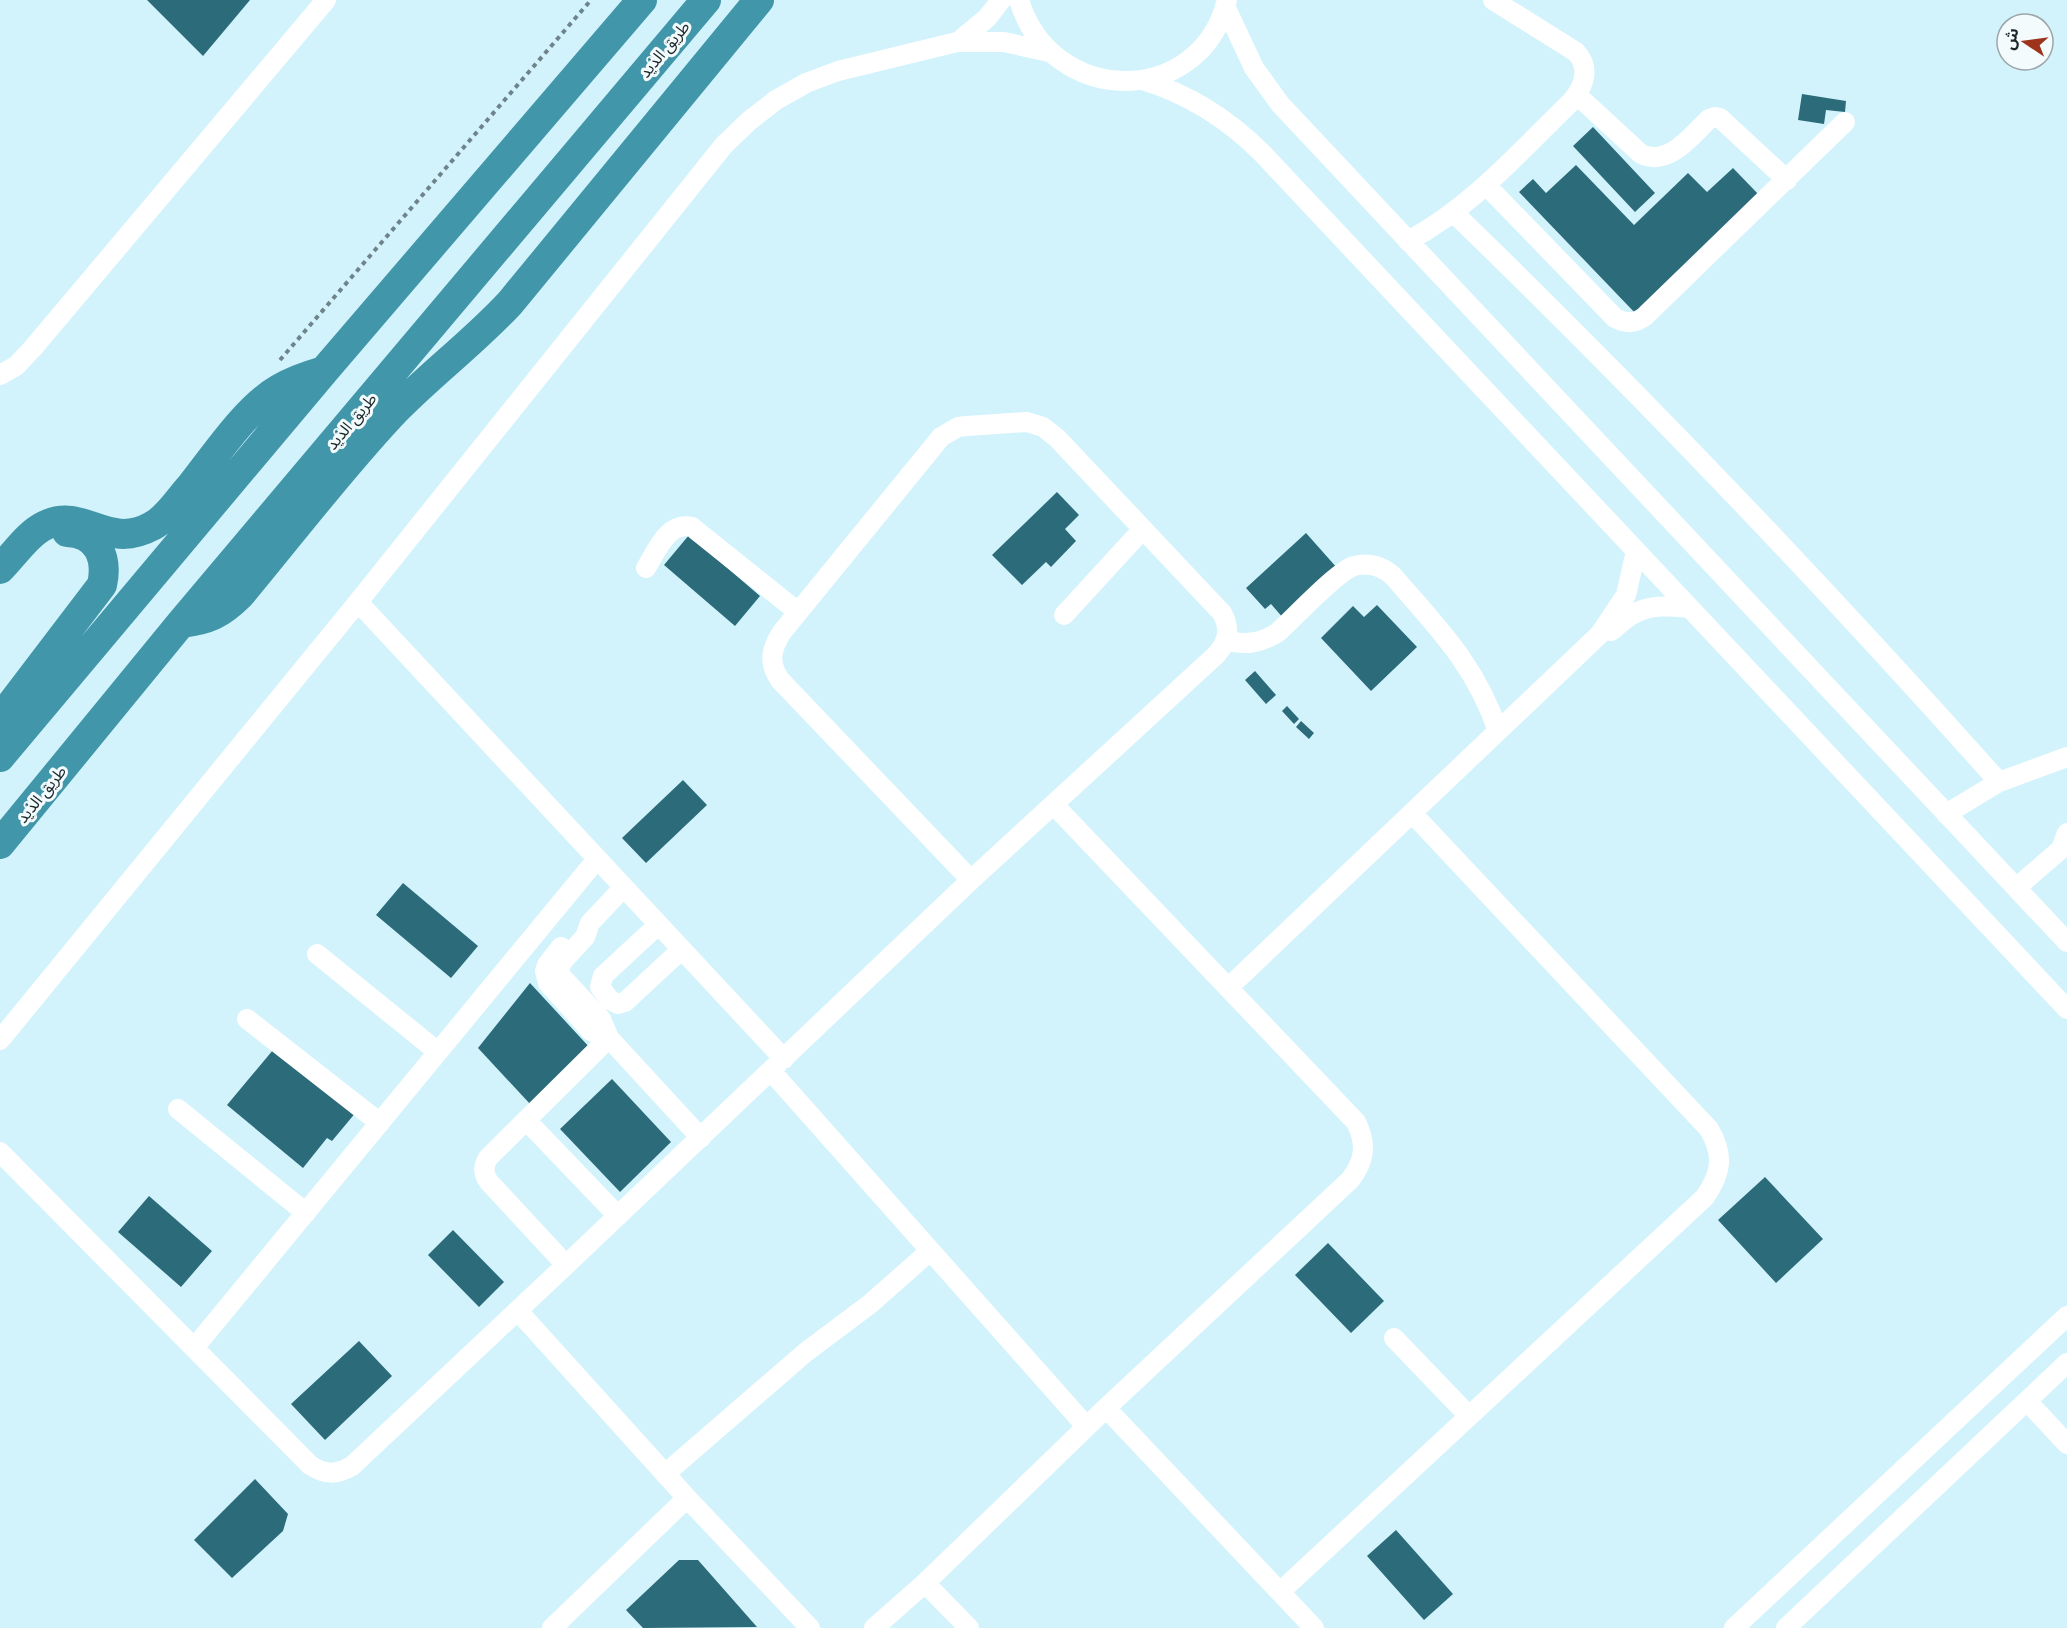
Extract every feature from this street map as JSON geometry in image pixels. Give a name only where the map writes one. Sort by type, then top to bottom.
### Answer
[{"type":"highway","points":[[0,757],[324,371],[642,0]]},
{"type":"highway","name":"طريق الذيد","points":[[0,844],[181,622],[706,0]]},
{"type":"highway","points":[[181,622],[198,621],[214,616],[240,595],[391,416],[510,303],[759,0]]},
{"type":"highway","points":[[0,569],[37,531],[57,521],[80,522],[116,534],[129,534],[153,526],[171,509],[257,406],[277,390],[300,378],[324,371]]},
{"type":"highway","points":[[0,591],[33,548],[43,538],[56,532],[70,531],[84,536],[96,544],[103,557],[105,571],[102,585],[0,719]]},
{"type":"street","points":[[0,375],[16,366],[33,348],[326,0]]},
{"type":"street","points":[[957,42],[987,18],[1001,0]]},
{"type":"street","points":[[1018,0],[1029,26],[1049,52],[1062,63],[1092,77],[1125,81],[1142,80],[1173,69],[1200,49],[1219,22],[1226,3]]},
{"type":"street","points":[[1408,241],[1454,213],[1486,184],[1577,95],[1585,78],[1584,63],[1576,52],[1493,0]]},
{"type":"street","points":[[1226,3],[1238,38],[1254,68],[1280,104],[2067,942]]},
{"type":"street","points":[[0,1040],[358,602],[724,145],[748,121],[786,95],[838,71],[957,42],[1004,42],[1049,52]]},
{"type":"street","points":[[1142,80],[1165,87],[1207,108],[1245,136],[2067,1009]]},
{"type":"street","points":[[1577,95],[1641,154],[1651,158],[1662,158],[1671,153],[1709,119],[1720,118],[1787,180]]},
{"type":"street","points":[[1486,184],[1615,318],[1628,322],[1637,321],[1645,316],[1845,122]]},
{"type":"street","points":[[1454,213],[1535,291],[1709,468],[1856,624],[1999,782]]},
{"type":"street","points":[[0,1152],[310,1465],[319,1471],[331,1473],[352,1466],[971,880],[1216,655],[1226,640],[1227,622],[1222,613],[1057,438],[1043,427],[1027,422],[958,427],[941,436],[798,612],[776,641],[771,654],[774,672],[788,689],[971,880]]},
{"type":"street","points":[[646,568],[670,530],[681,526],[692,527],[798,612]]},
{"type":"street","points":[[1064,615],[1143,528]]},
{"type":"street","points":[[1228,988],[1600,634],[1626,595],[1632,578],[1636,551]]},
{"type":"street","points":[[1226,640],[1247,644],[1268,639],[1345,571],[1361,565],[1378,566],[1393,576],[1462,658],[1483,693],[1498,731]]},
{"type":"street","points":[[358,602],[681,950],[930,1251],[1086,1426]]},
{"type":"street","points":[[1600,634],[1610,631],[1632,615],[1647,608],[1664,606],[1689,608]]},
{"type":"street","points":[[1946,814],[1999,782],[2067,757]]},
{"type":"street","points":[[874,1628],[925,1583],[1086,1426],[1350,1180],[1358,1170],[1362,1158],[1364,1146],[1362,1134],[1356,1122],[1054,805]]},
{"type":"street","points":[[1280,1592],[1705,1197],[1716,1178],[1719,1156],[1716,1142],[1709,1130],[1412,813]]},
{"type":"street","points":[[2016,888],[2065,844]]},
{"type":"street","points":[[194,1348],[597,859]]},
{"type":"street","points":[[623,888],[590,924],[585,937],[562,962],[560,971],[563,980],[601,1019],[609,1038],[701,1138]]},
{"type":"street","points":[[658,925],[603,976],[600,987],[610,1000],[618,1004],[625,1002],[681,950]]},
{"type":"street","points":[[317,954],[438,1052]]},
{"type":"street","points":[[247,1019],[380,1123]]},
{"type":"street","points":[[566,1265],[489,1182],[484,1167],[488,1158],[609,1038]]},
{"type":"street","points":[[178,1109],[306,1213]]},
{"type":"street","points":[[526,1120],[618,1216]]},
{"type":"street","points":[[665,1474],[806,1352],[870,1304],[930,1251]]},
{"type":"street","points":[[518,1311],[687,1498],[810,1628]]},
{"type":"street","points":[[1734,1628],[2067,1316]]},
{"type":"street","points":[[1394,1338],[1468,1415]]},
{"type":"street","points":[[1786,1628],[2067,1363]]},
{"type":"street","points":[[2027,1401],[2067,1444]]},
{"type":"street","points":[[1106,1408],[1314,1628]]},
{"type":"street","points":[[552,1628],[687,1498]]},
{"type":"street","points":[[925,1583],[969,1628]]},
{"type":"path","points":[[279,361],[591,0]]},
{"type":"building","points":[[147,0],[250,0],[203,56]]},
{"type":"building","points":[[1802,94],[1846,101],[1845,112],[1826,110],[1824,124],[1798,120]]},
{"type":"building","points":[[1593,127],[1655,193],[1635,212],[1573,146]]},
{"type":"building","points":[[1576,165],[1634,225],[1688,173],[1707,192],[1733,168],[1760,196],[1637,315],[1519,192],[1533,179],[1546,193]]},
{"type":"building","points":[[1057,492],[1079,515],[1065,529],[1076,541],[1051,567],[1046,562],[1022,585],[992,555]]},
{"type":"building","points":[[1306,533],[1338,569],[1284,619],[1271,604],[1265,609],[1246,588]]},
{"type":"building","points":[[689,535],[760,596],[735,626],[664,565]]},
{"type":"building","points":[[1377,605],[1417,647],[1371,691],[1321,638],[1353,606],[1364,617]]},
{"type":"building","points":[[1255,671],[1276,695],[1266,704],[1245,680]]},
{"type":"building","points":[[1287,706],[1299,719],[1294,724],[1282,711]]},
{"type":"building","points":[[1301,721],[1314,733],[1309,739],[1296,727]]},
{"type":"building","points":[[683,780],[707,805],[646,863],[622,838]]},
{"type":"building","points":[[403,883],[478,946],[451,978],[376,915]]},
{"type":"building","points":[[530,983],[591,1049],[531,1105],[478,1048]]},
{"type":"building","points":[[278,1044],[357,1111],[332,1141],[327,1138],[303,1168],[227,1105]]},
{"type":"building","points":[[612,1079],[671,1142],[620,1192],[560,1129]]},
{"type":"building","points":[[1765,1177],[1823,1239],[1776,1283],[1718,1220]]},
{"type":"building","points":[[149,1196],[212,1251],[181,1287],[118,1232]]},
{"type":"building","points":[[453,1230],[504,1282],[479,1307],[428,1255]]},
{"type":"building","points":[[1328,1243],[1384,1301],[1351,1333],[1295,1275]]},
{"type":"building","points":[[359,1341],[392,1376],[325,1440],[291,1404]]},
{"type":"building","points":[[255,1479],[288,1514],[283,1531],[232,1578],[194,1540]]},
{"type":"building","points":[[1396,1530],[1453,1594],[1424,1620],[1367,1556]]},
{"type":"building","points":[[679,1560],[698,1560],[757,1627],[643,1628],[626,1610]]}]
